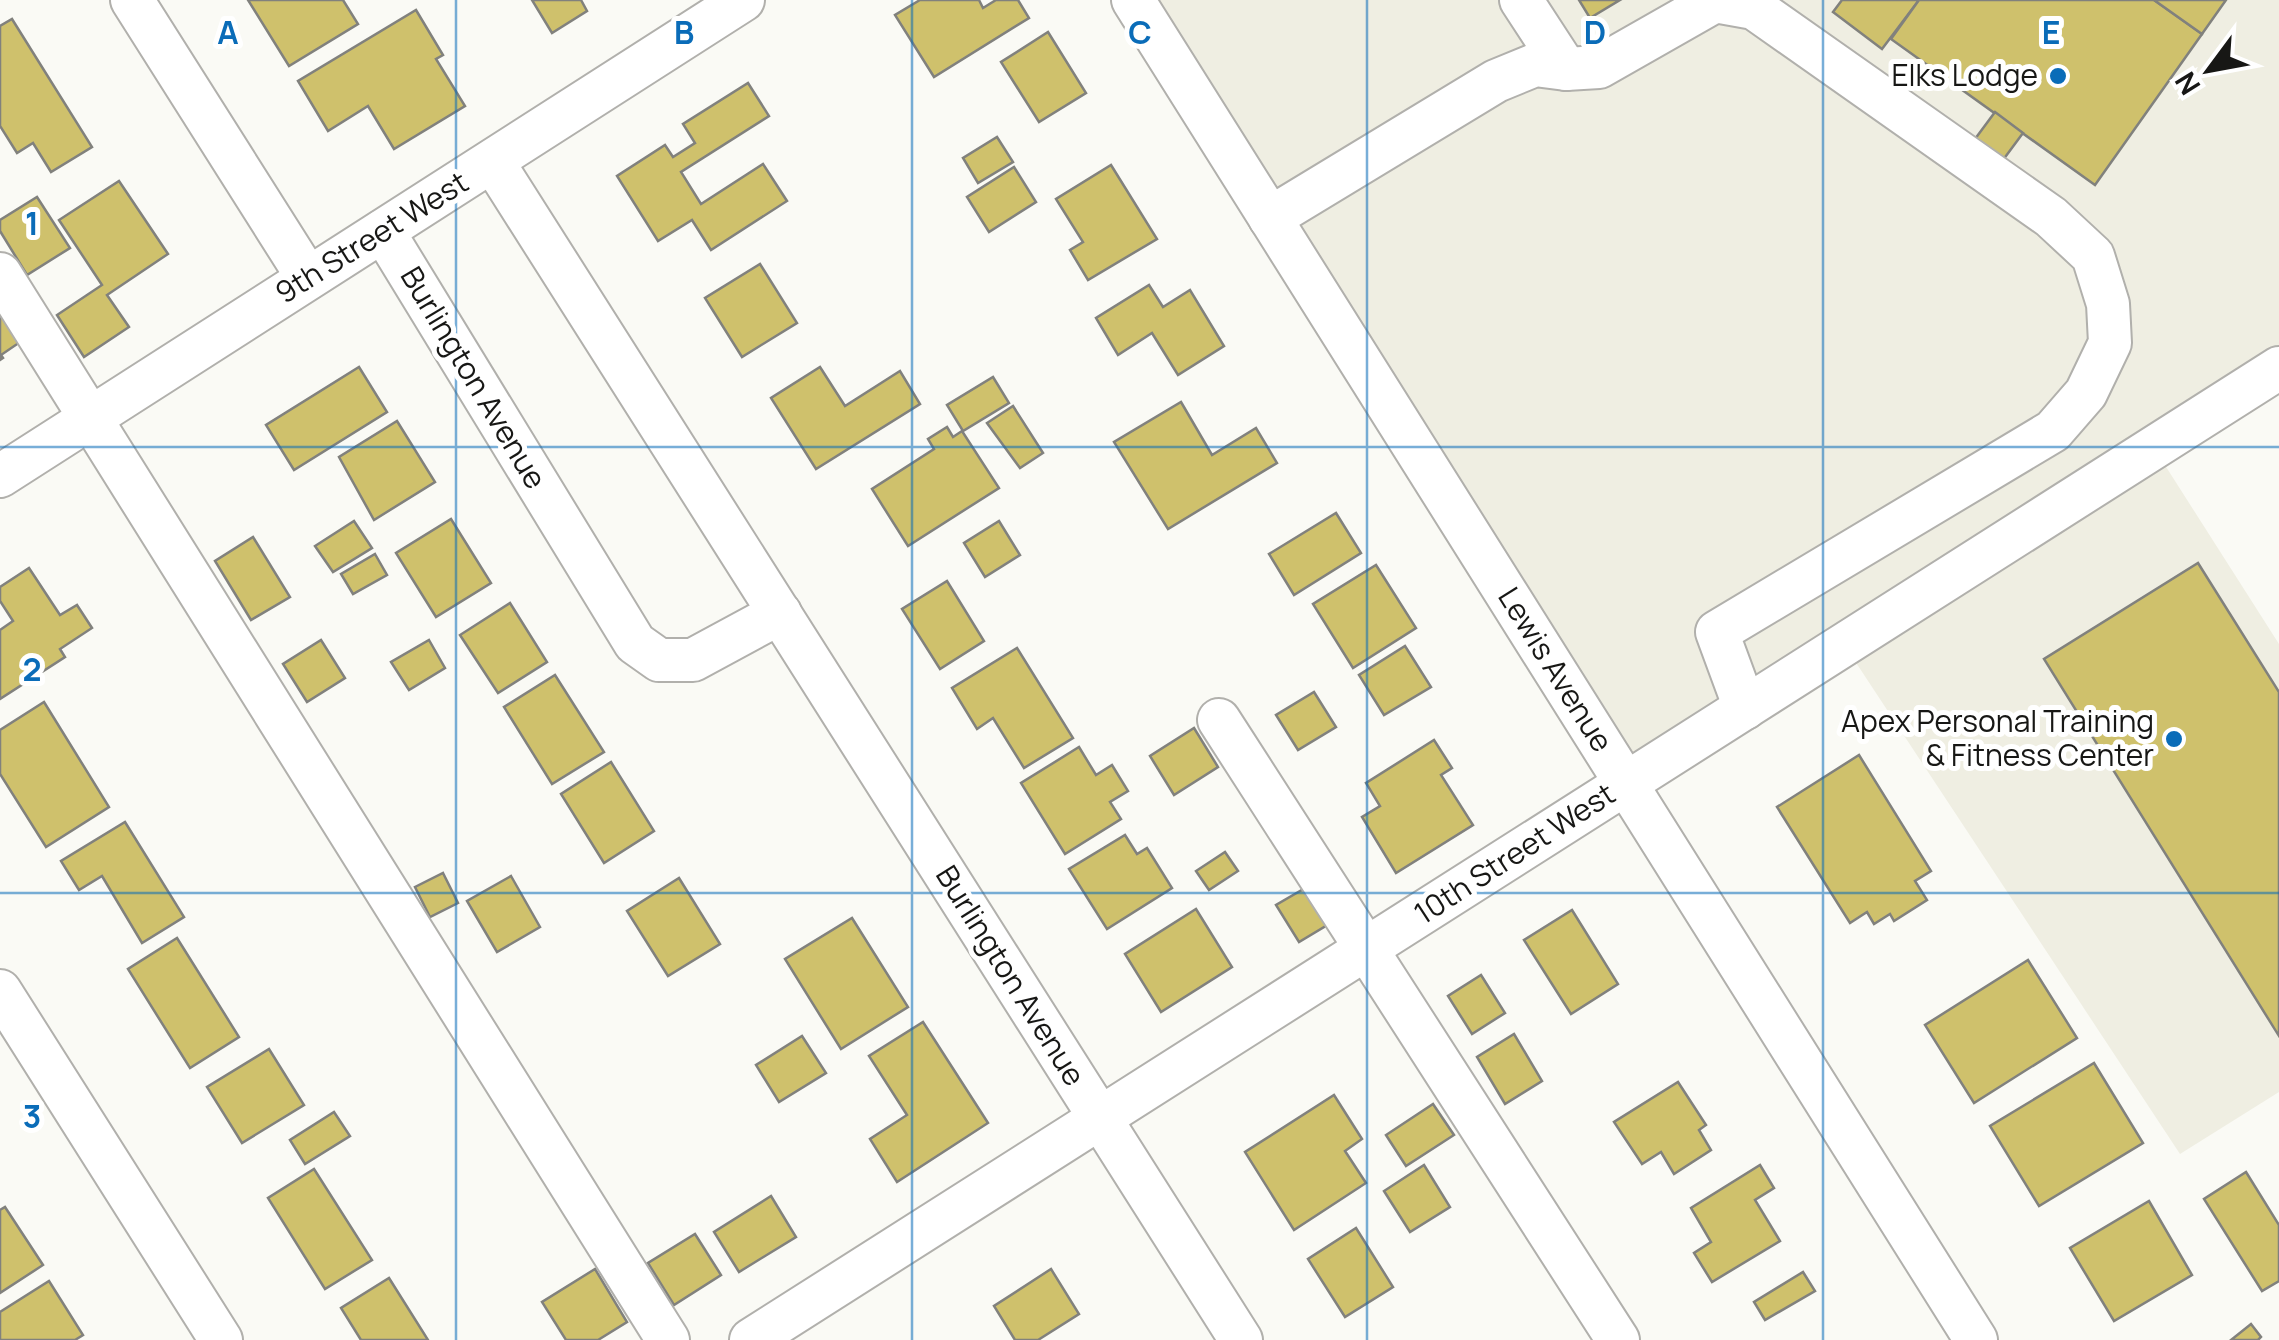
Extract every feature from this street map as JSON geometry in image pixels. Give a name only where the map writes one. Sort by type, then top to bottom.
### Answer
[{"type":"street","points":[[132,0],[308,278]]},
{"type":"street","name":"9th Street West","points":[[0,476],[743,0]]},
{"type":"street","name":"Lewis Avenue","points":[[1133,0],[1976,1340]]},
{"type":"street","points":[[1521,0],[1566,69]]},
{"type":"street","points":[[1270,218],[1496,81],[1535,65],[1600,68],[1716,1],[1754,8],[2051,216],[2092,256],[2108,304],[2110,343],[2086,393],[2053,430],[1717,632],[1745,708]]},
{"type":"street","name":"Burlington Avenue","points":[[494,162],[1241,1340]]},
{"type":"street","name":"Burlington Avenue","points":[[383,231],[635,643],[659,660],[693,660],[780,613]]},
{"type":"street","points":[[0,274],[668,1340]]},
{"type":"street","name":"10th Street West","points":[[752,1340],[2279,368]]},
{"type":"street","points":[[1219,720],[1618,1340]]},
{"type":"street","points":[[0,991],[222,1340]]},
{"type":"shaded area","points":[[1133,0],[2279,0],[2279,368],[2154,448],[2279,644],[2279,1092],[2180,1154],[1843,643],[1626,784]]},
{"type":"building","points":[[248,0],[343,0],[358,24],[289,66]]},
{"type":"building","points":[[532,0],[581,0],[587,11],[552,33]]},
{"type":"building","points":[[920,0],[979,0],[983,8],[996,0],[1018,0],[1029,18],[934,77],[895,15]]},
{"type":"building","points":[[1579,0],[1620,0],[1590,18]]},
{"type":"building","points":[[1842,0],[1919,0],[1882,49],[1833,12]]},
{"type":"building","name":"Elks Lodge","points":[[1919,0],[2154,0],[2202,34],[2095,185],[1891,39]]},
{"type":"building","points":[[2154,0],[2226,0],[2202,34]]},
{"type":"building","points":[[416,10],[443,55],[436,59],[465,106],[394,149],[368,106],[328,131],[298,81]]},
{"type":"building","points":[[12,19],[92,147],[51,172],[33,143],[17,153],[0,126],[0,26]]},
{"type":"building","points":[[1048,32],[1086,93],[1039,122],[1001,62]]},
{"type":"building","points":[[748,83],[769,116],[681,172],[701,204],[763,164],[787,201],[711,250],[692,220],[658,241],[617,176],[665,145],[673,157],[695,143],[683,124]]},
{"type":"building","points":[[1995,112],[2023,133],[2003,160],[1975,139]]},
{"type":"building","points":[[997,137],[1013,162],[978,183],[963,158]]},
{"type":"building","points":[[1111,165],[1157,239],[1088,280],[1070,250],[1083,242],[1056,199]]},
{"type":"building","points":[[1014,167],[1036,202],[989,232],[967,197]]},
{"type":"building","points":[[119,181],[168,254],[107,295],[129,327],[84,357],[57,315],[102,285],[59,220]]},
{"type":"building","points":[[37,197],[70,248],[27,275],[0,231],[0,220]]},
{"type":"building","points":[[760,264],[797,323],[742,357],[705,298]]},
{"type":"building","points":[[1149,285],[1163,307],[1190,290],[1224,346],[1178,375],[1152,333],[1118,355],[1096,318]]},
{"type":"building","points":[[0,298],[26,338],[1,355],[0,360]]},
{"type":"building","points":[[359,367],[387,412],[294,470],[266,425]]},
{"type":"building","points":[[820,367],[845,406],[900,371],[920,404],[816,469],[771,398]]},
{"type":"building","points":[[993,377],[1009,403],[963,431],[947,405]]},
{"type":"building","points":[[1181,402],[1212,455],[1256,428],[1277,463],[1168,529],[1114,442]]},
{"type":"building","points":[[1013,406],[1043,453],[1020,468],[987,423]]},
{"type":"building","points":[[397,421],[435,482],[374,520],[339,457]]},
{"type":"building","points":[[947,427],[953,437],[962,431],[999,488],[908,546],[872,489],[934,449],[928,439]]},
{"type":"building","points":[[1336,513],[1361,553],[1294,595],[1269,554]]},
{"type":"building","points":[[451,519],[491,583],[436,617],[396,553]]},
{"type":"building","points":[[354,521],[372,548],[333,572],[315,546]]},
{"type":"building","points":[[999,521],[1020,555],[985,577],[964,543]]},
{"type":"building","points":[[253,537],[290,597],[251,620],[215,561]]},
{"type":"building","points":[[375,554],[387,575],[353,594],[341,574]]},
{"type":"building","points":[[2198,563],[2279,692],[2279,1036],[2044,659]]},
{"type":"building","points":[[1376,565],[1416,628],[1353,668],[1313,604]]},
{"type":"building","points":[[29,568],[60,615],[77,605],[92,628],[60,649],[65,657],[0,699],[0,630],[13,621],[0,601],[0,587]]},
{"type":"building","points":[[947,581],[984,641],[940,669],[902,609]]},
{"type":"building","points":[[510,603],[547,662],[498,693],[460,635]]},
{"type":"building","points":[[321,640],[345,678],[307,702],[283,664]]},
{"type":"building","points":[[429,640],[445,668],[409,690],[391,662]]},
{"type":"building","points":[[1405,646],[1431,687],[1384,715],[1359,675]]},
{"type":"building","points":[[1017,648],[1073,738],[1024,768],[993,718],[977,729],[952,688]]},
{"type":"building","points":[[555,675],[604,752],[552,784],[504,707]]},
{"type":"building","points":[[1314,692],[1336,727],[1298,750],[1276,715]]},
{"type":"building","points":[[44,702],[109,807],[46,847],[0,774],[0,730]]},
{"type":"building","points":[[1194,728],[1218,767],[1174,795],[1150,756]]},
{"type":"building","points":[[1434,740],[1452,768],[1441,775],[1473,825],[1396,873],[1362,817],[1380,806],[1366,783]]},
{"type":"building","points":[[1079,747],[1096,775],[1112,765],[1128,791],[1110,802],[1121,819],[1065,854],[1021,783]]},
{"type":"building","points":[[1859,755],[1931,871],[1915,881],[1927,900],[1894,921],[1890,914],[1874,924],[1867,912],[1850,923],[1777,807]]},
{"type":"building","points":[[611,762],[654,831],[604,863],[561,794]]},
{"type":"building","points":[[125,822],[184,917],[142,943],[102,876],[79,890],[61,861]]},
{"type":"building","points":[[1125,835],[1137,854],[1147,848],[1172,888],[1107,929],[1069,869]]},
{"type":"building","points":[[1225,852],[1238,871],[1209,890],[1196,871]]},
{"type":"building","points":[[443,873],[458,903],[430,917],[415,887]]},
{"type":"building","points":[[511,876],[540,927],[497,952],[467,901]]},
{"type":"building","points":[[679,878],[720,944],[668,976],[627,911]]},
{"type":"building","points":[[1307,887],[1329,924],[1299,942],[1276,905]]},
{"type":"building","points":[[1196,909],[1232,967],[1161,1012],[1125,954]]},
{"type":"building","points":[[1572,910],[1618,984],[1571,1014],[1524,940]]},
{"type":"building","points":[[852,918],[908,1007],[841,1049],[785,959]]},
{"type":"building","points":[[177,938],[239,1037],[190,1068],[128,969]]},
{"type":"building","points":[[2028,960],[2077,1038],[1974,1103],[1925,1025]]},
{"type":"building","points":[[1481,975],[1505,1013],[1472,1034],[1448,996]]},
{"type":"building","points":[[923,1022],[988,1123],[897,1182],[870,1139],[907,1115],[869,1056]]},
{"type":"building","points":[[1514,1034],[1542,1081],[1505,1104],[1477,1057]]},
{"type":"building","points":[[802,1036],[826,1073],[779,1102],[756,1065]]},
{"type":"building","points":[[269,1049],[304,1105],[242,1143],[207,1087]]},
{"type":"building","points":[[2094,1063],[2143,1143],[2039,1206],[1990,1126]]},
{"type":"building","points":[[1678,1082],[1706,1125],[1699,1130],[1711,1150],[1674,1174],[1661,1152],[1642,1164],[1614,1122]]},
{"type":"building","points":[[1334,1095],[1362,1139],[1345,1151],[1366,1183],[1294,1230],[1245,1152]]},
{"type":"building","points":[[1433,1104],[1454,1135],[1406,1166],[1386,1135]]},
{"type":"building","points":[[334,1112],[350,1136],[305,1164],[290,1140]]},
{"type":"building","points":[[1424,1165],[1450,1207],[1410,1232],[1384,1191]]},
{"type":"building","points":[[1760,1165],[1774,1188],[1755,1200],[1780,1241],[1712,1282],[1694,1253],[1711,1242],[1691,1208]]},
{"type":"building","points":[[314,1169],[372,1260],[325,1289],[268,1198]]},
{"type":"building","points":[[2246,1172],[2279,1225],[2279,1281],[2262,1291],[2204,1199]]},
{"type":"building","points":[[771,1196],[796,1237],[739,1272],[714,1232]]},
{"type":"building","points":[[2149,1201],[2192,1275],[2114,1321],[2070,1248]]},
{"type":"building","points":[[5,1207],[43,1265],[0,1293],[0,1210]]},
{"type":"building","points":[[1356,1228],[1393,1287],[1345,1317],[1308,1259]]},
{"type":"building","points":[[695,1234],[721,1275],[674,1305],[648,1263]]},
{"type":"building","points":[[595,1269],[627,1322],[598,1340],[566,1340],[542,1302]]},
{"type":"building","points":[[1051,1269],[1079,1314],[1038,1340],[1015,1340],[994,1306]]},
{"type":"building","points":[[1803,1272],[1815,1291],[1765,1320],[1754,1302]]},
{"type":"building","points":[[389,1278],[428,1340],[361,1340],[341,1308]]},
{"type":"building","points":[[49,1281],[83,1335],[75,1340],[0,1340],[0,1312]]},
{"type":"building","points":[[2251,1324],[2261,1337],[2258,1340],[2231,1340]]},
{"type":"place","name":"Elks Lodge","points":[[2058,76]]},
{"type":"place","name":"Apex Personal Training & Fitness Center","points":[[2174,739]]}]
